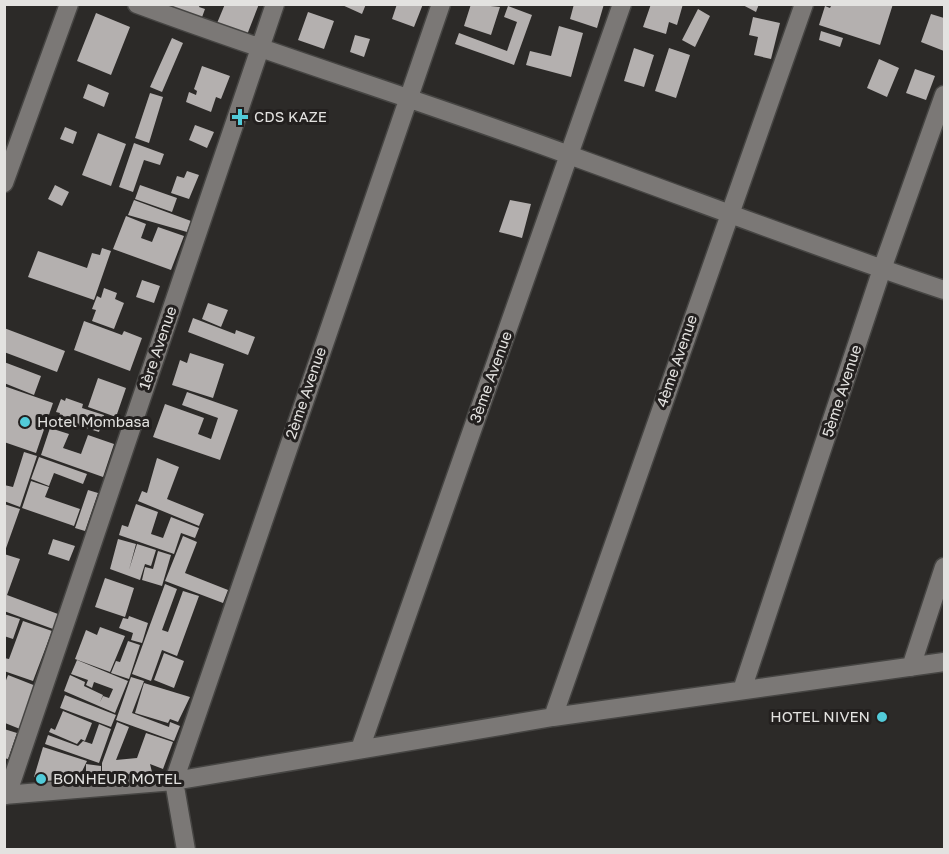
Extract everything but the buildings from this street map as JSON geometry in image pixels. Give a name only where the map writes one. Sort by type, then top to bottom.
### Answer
[{"type":"street","points":[[4,183],[69,4]]},
{"type":"street","points":[[137,4],[258,49],[408,98],[570,155],[728,214],[945,290]]},
{"type":"street","name":"1ère Avenue","points":[[6,795],[275,4]]},
{"type":"street","name":"2ème Avenue","points":[[174,781],[441,4]]},
{"type":"street","name":"3ème Avenue","points":[[360,748],[622,4]]},
{"type":"street","name":"4ème Avenue","points":[[553,717],[728,214],[804,4]]},
{"type":"street","name":"5ème Avenue","points":[[742,690],[882,269],[945,95]]},
{"type":"street","points":[[911,667],[945,567]]},
{"type":"street","points":[[6,795],[174,781],[553,717],[945,662]]},
{"type":"street","points":[[174,781],[186,849]]},
{"type":"place","name":"CDS KAZE","points":[[240,117]]},
{"type":"place","name":"Hotel Mombasa","points":[[25,422]]},
{"type":"place","name":"HOTEL NIVEN","points":[[882,717]]},
{"type":"place","name":"BONHEUR MOTEL","points":[[41,779]]}]
